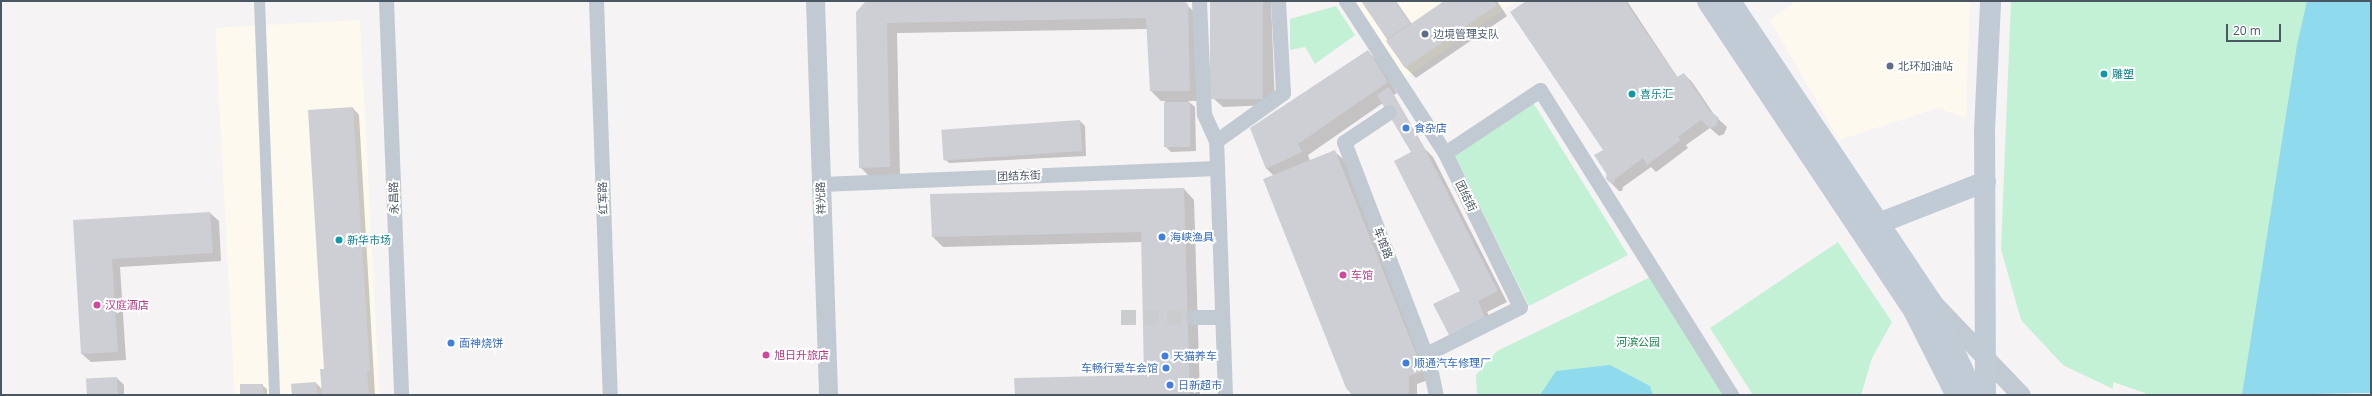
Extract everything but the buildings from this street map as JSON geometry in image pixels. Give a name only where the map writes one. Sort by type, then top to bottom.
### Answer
[{"type":"main road","points":[[1707,1],[1913,310],[1956,395]]},
{"type":"main road","points":[[1730,1],[1931,301],[1974,395]]},
{"type":"main road","points":[[1984,395],[1985,180],[1990,1]]},
{"type":"main road","points":[[1878,223],[1985,180]]},
{"type":"street","points":[[259,1],[274,395]]},
{"type":"street","name":"永昌路","points":[[386,1],[401,395]]},
{"type":"street","name":"红军路","points":[[596,1],[610,395]]},
{"type":"street","name":"祥光路","points":[[815,1],[828,395]]},
{"type":"street","points":[[1199,1],[1204,114],[1216,141],[1225,395]]},
{"type":"street","points":[[1216,141],[1283,93],[1278,1]]},
{"type":"street","name":"团结街","points":[[1346,1],[1445,153],[1520,307],[1426,354]]},
{"type":"street","points":[[1445,153],[1540,90],[1731,395]]},
{"type":"street","name":"车馆路","points":[[1389,112],[1344,142],[1426,354],[1436,395]]},
{"type":"street","name":"团结东街","points":[[821,184],[1217,168]]},
{"type":"street","points":[[1931,301],[2021,395]]},
{"type":"street","points":[[1193,317],[1222,316]]},
{"type":"shaded area","points":[[1354,1],[1516,1],[1405,78]]},
{"type":"shaded area","points":[[1797,1],[1970,1],[1966,118],[1938,108],[1839,140],[1770,20]]},
{"type":"shaded area","points":[[360,20],[380,395],[234,395],[215,28]]},
{"type":"green space","points":[[2011,1],[2371,1],[2371,395],[2145,395],[2145,393],[2113,382],[2113,389],[2063,365],[2021,320],[2001,249]]},
{"type":"green space","points":[[1336,6],[1355,35],[1315,64],[1305,47],[1290,50],[1290,19]]},
{"type":"green space","points":[[1532,101],[1628,255],[1529,306],[1454,154]]},
{"type":"green space","points":[[1838,242],[1892,322],[1872,358],[1861,395],[1753,395],[1710,328]]},
{"type":"green space","name":"河滨公园","points":[[1663,271],[1723,395],[1477,395],[1476,375],[1497,351]]},
{"type":"water","points":[[2307,1],[2371,1],[2371,395],[2242,395],[2297,45]]},
{"type":"water","points":[[1610,365],[1650,386],[1653,395],[1540,395],[1556,371]]},
{"type":"pier","points":[[2371,393],[2371,395],[2265,395]]},
{"type":"tunnel","points":[[1121,317],[1193,317]]},
{"type":"place","name":"边境管理支队","points":[[1425,34]]},
{"type":"place","name":"北环加油站","points":[[1890,66]]},
{"type":"place","name":"雕塑","points":[[2104,74]]},
{"type":"place","name":"喜乐汇","points":[[1632,94]]},
{"type":"place","name":"食杂店","points":[[1406,128]]},
{"type":"place","name":"海峡渔具","points":[[1162,237]]},
{"type":"place","name":"新华市场","points":[[339,240]]},
{"type":"place","name":"车馆","points":[[1343,275]]},
{"type":"place","name":"汉庭酒店","points":[[97,305]]},
{"type":"place","name":"面神烧饼","points":[[451,343]]},
{"type":"place","name":"旭日升旅店","points":[[766,355]]},
{"type":"place","name":"天猫养车","points":[[1165,356]]},
{"type":"place","name":"顺通汽车修理厂","points":[[1406,363]]},
{"type":"place","name":"车畅行爱车会馆","points":[[1166,368]]},
{"type":"place","name":"日新超市","points":[[1170,385]]}]
